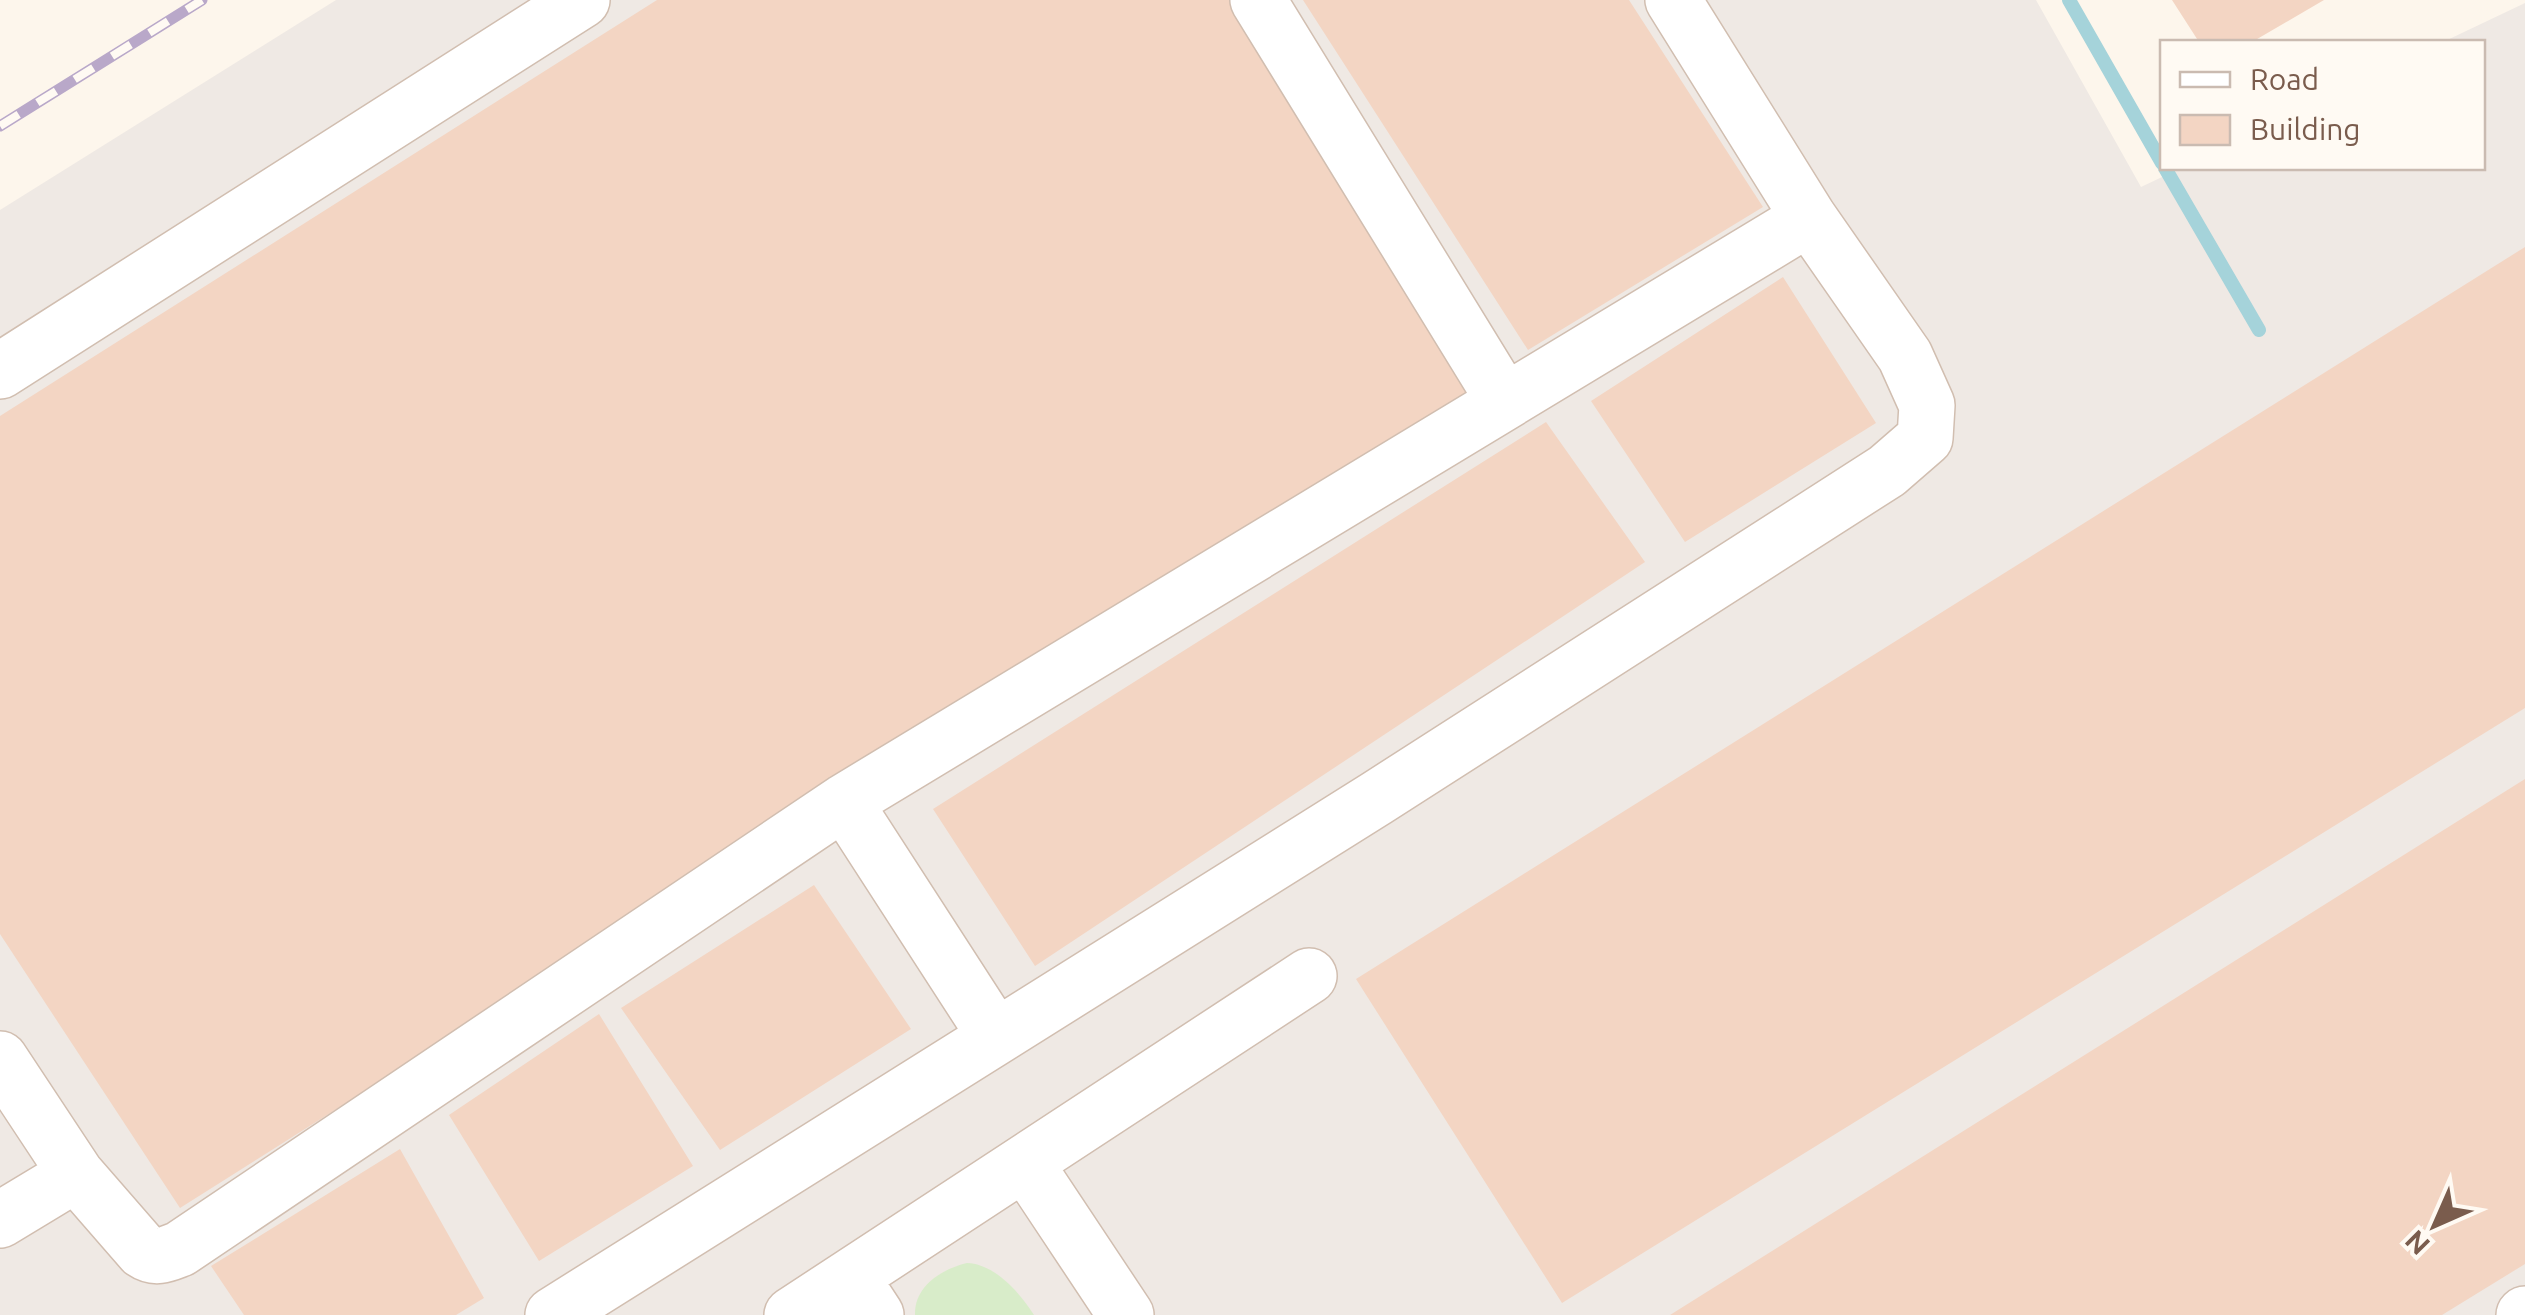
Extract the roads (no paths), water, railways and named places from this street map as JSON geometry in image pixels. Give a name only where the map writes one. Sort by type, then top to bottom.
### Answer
[{"type":"lane","points":[[0,371],[582,0]]},
{"type":"lane","points":[[1258,0],[1505,402]]},
{"type":"lane","points":[[554,1315],[1377,798],[1887,471],[1925,438],[1927,405],[1905,356],[1809,218],[1673,0]]},
{"type":"lane","points":[[0,1058],[76,1174],[143,1251],[150,1256],[164,1256],[180,1249],[844,802],[1809,218]]},
{"type":"lane","points":[[844,802],[996,1037]]},
{"type":"lane","points":[[792,1315],[864,1296],[1025,1163],[1309,976]]},
{"type":"lane","points":[[1025,1163],[1126,1315]]},
{"type":"lane","points":[[0,1220],[76,1174]]},
{"type":"waterway","points":[[2069,0],[2160,159]]},
{"type":"waterway","points":[[2166,170],[2259,330]]},
{"type":"railway","points":[[0,126],[202,0]]}]
